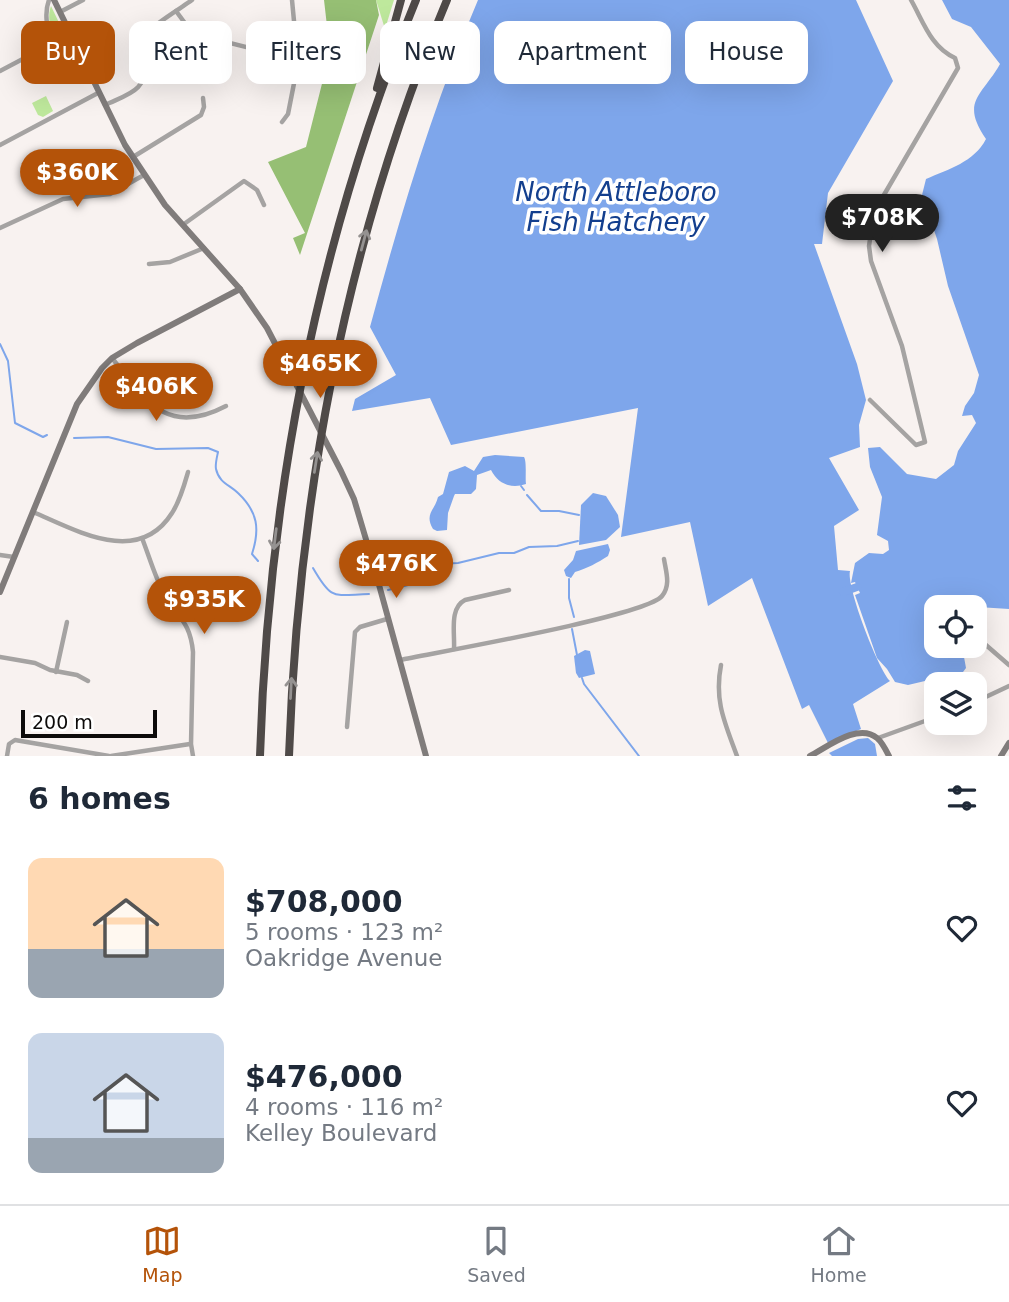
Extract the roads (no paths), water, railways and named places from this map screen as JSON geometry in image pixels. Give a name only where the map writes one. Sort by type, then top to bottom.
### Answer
[{"type":"highway","points":[[260,756],[268,599],[288,450],[320,295],[401,0]]},
{"type":"highway","points":[[358,158],[416,0]]},
{"type":"highway","points":[[289,756],[293,663],[302,563],[315,464],[333,366],[377,197],[411,94],[447,0]]},
{"type":"main road","points":[[54,0],[64,21]]},
{"type":"main road","points":[[94,84],[133,158],[165,205],[240,289],[267,328],[334,456],[354,499],[426,756]]},
{"type":"main road","points":[[0,592],[77,404],[87,388],[112,359],[240,289]]},
{"type":"main road","points":[[810,756],[851,735],[867,733],[877,738],[889,756]]},
{"type":"main road","points":[[1001,756],[1009,743]]},
{"type":"street","points":[[46,21],[49,0]]},
{"type":"street","points":[[60,12],[83,0]]},
{"type":"street","points":[[104,105],[139,87],[145,75],[142,49],[144,38],[192,0]]},
{"type":"street","points":[[292,0],[294,21]]},
{"type":"street","points":[[870,400],[916,445],[925,442],[902,346],[871,261],[869,246],[874,212],[958,68],[955,58],[940,50],[934,43],[911,0]]},
{"type":"street","points":[[176,11],[190,30],[198,35],[246,47]]},
{"type":"street","points":[[0,71],[21,60]]},
{"type":"street","points":[[282,122],[288,114],[294,84]]},
{"type":"street","points":[[0,145],[98,93]]},
{"type":"street","points":[[133,158],[201,115],[203,98]]},
{"type":"street","points":[[0,228],[63,199],[110,194],[144,175]]},
{"type":"street","points":[[184,224],[244,181],[257,190],[264,205]]},
{"type":"street","points":[[149,264],[170,262],[205,248]]},
{"type":"street","points":[[112,359],[139,393],[162,412],[183,418],[196,418],[226,406]]},
{"type":"street","points":[[33,512],[110,542],[142,538],[156,530],[172,515],[188,472]]},
{"type":"street","points":[[142,538],[163,592],[185,621],[191,637],[193,756]]},
{"type":"street","points":[[0,555],[14,557]]},
{"type":"street","points":[[399,660],[592,620],[648,605],[662,596],[666,589],[664,559]]},
{"type":"street","points":[[454,649],[455,612],[458,604],[509,590]]},
{"type":"street","points":[[347,727],[355,632],[360,627],[387,619]]},
{"type":"street","points":[[56,672],[67,622]]},
{"type":"street","points":[[987,646],[1009,665]]},
{"type":"street","points":[[0,657],[35,663],[56,672],[77,675],[88,681]]},
{"type":"street","points":[[721,666],[719,702],[737,756]]},
{"type":"street","points":[[987,696],[1009,686]]},
{"type":"street","points":[[877,738],[924,721]]},
{"type":"street","points":[[7,756],[12,741],[110,756],[191,744]]},
{"type":"water","name":"North Attleboro Fish Hatchery","points":[[478,0],[856,0],[893,81],[828,193],[822,244],[814,244],[857,364],[866,400],[859,425],[860,447],[829,458],[859,510],[834,526],[838,570],[850,571],[853,593],[864,627],[878,661],[890,681],[853,704],[861,729],[828,743],[809,705],[802,709],[752,578],[708,606],[690,522],[621,537],[638,408],[451,445],[430,398],[352,411],[355,399],[396,375],[370,327],[418,162],[445,84],[480,84],[480,21],[470,21]]},
{"type":"water","points":[[942,0],[1009,0],[1009,609],[987,608],[987,595],[924,595],[924,658],[964,658],[966,668],[963,672],[924,672],[924,681],[908,685],[895,682],[877,658],[855,595],[860,593],[855,582],[851,583],[855,563],[869,553],[883,554],[889,550],[888,541],[877,535],[882,497],[870,467],[868,448],[880,447],[907,474],[936,479],[954,465],[958,451],[976,423],[972,415],[962,416],[974,393],[979,375],[948,286],[937,239],[922,195],[926,179],[968,159],[986,139],[978,126],[974,107],[976,99],[1000,64],[971,27],[952,19]]},
{"type":"water","points":[[483,457],[524,457],[526,484],[505,484],[497,479],[491,470],[477,475],[476,489],[471,494],[455,494],[448,513],[447,530],[433,529],[430,516],[438,497],[443,494],[449,472],[465,466],[474,471]]},
{"type":"water","points":[[593,493],[606,496],[618,515],[620,527],[606,540],[579,545],[581,505]]},
{"type":"water","points":[[608,544],[608,556],[575,572],[571,578],[566,576],[564,570],[573,560],[576,551]]},
{"type":"water","points":[[585,650],[590,651],[595,674],[579,678],[574,656]]},
{"type":"water","points":[[868,738],[875,744],[877,756],[832,756],[829,753],[858,739]]},
{"type":"waterway","points":[[0,344],[8,361],[15,423],[43,437],[47,435]]},
{"type":"waterway","points":[[74,438],[108,437],[156,449],[208,448],[218,452],[217,474],[245,500],[256,521],[252,554],[258,561]]},
{"type":"waterway","points":[[521,486],[524,490]]},
{"type":"waterway","points":[[527,495],[541,511],[579,515]]},
{"type":"waterway","points":[[388,590],[412,584],[420,573],[437,564],[458,563],[499,553],[514,553],[529,547],[557,546],[578,541]]},
{"type":"waterway","points":[[313,568],[325,586],[335,594],[369,594]]},
{"type":"waterway","points":[[569,579],[569,598],[574,617]]},
{"type":"waterway","points":[[843,592],[857,587]]},
{"type":"waterway","points":[[572,629],[577,655]]},
{"type":"waterway","points":[[582,678],[639,756]]}]
